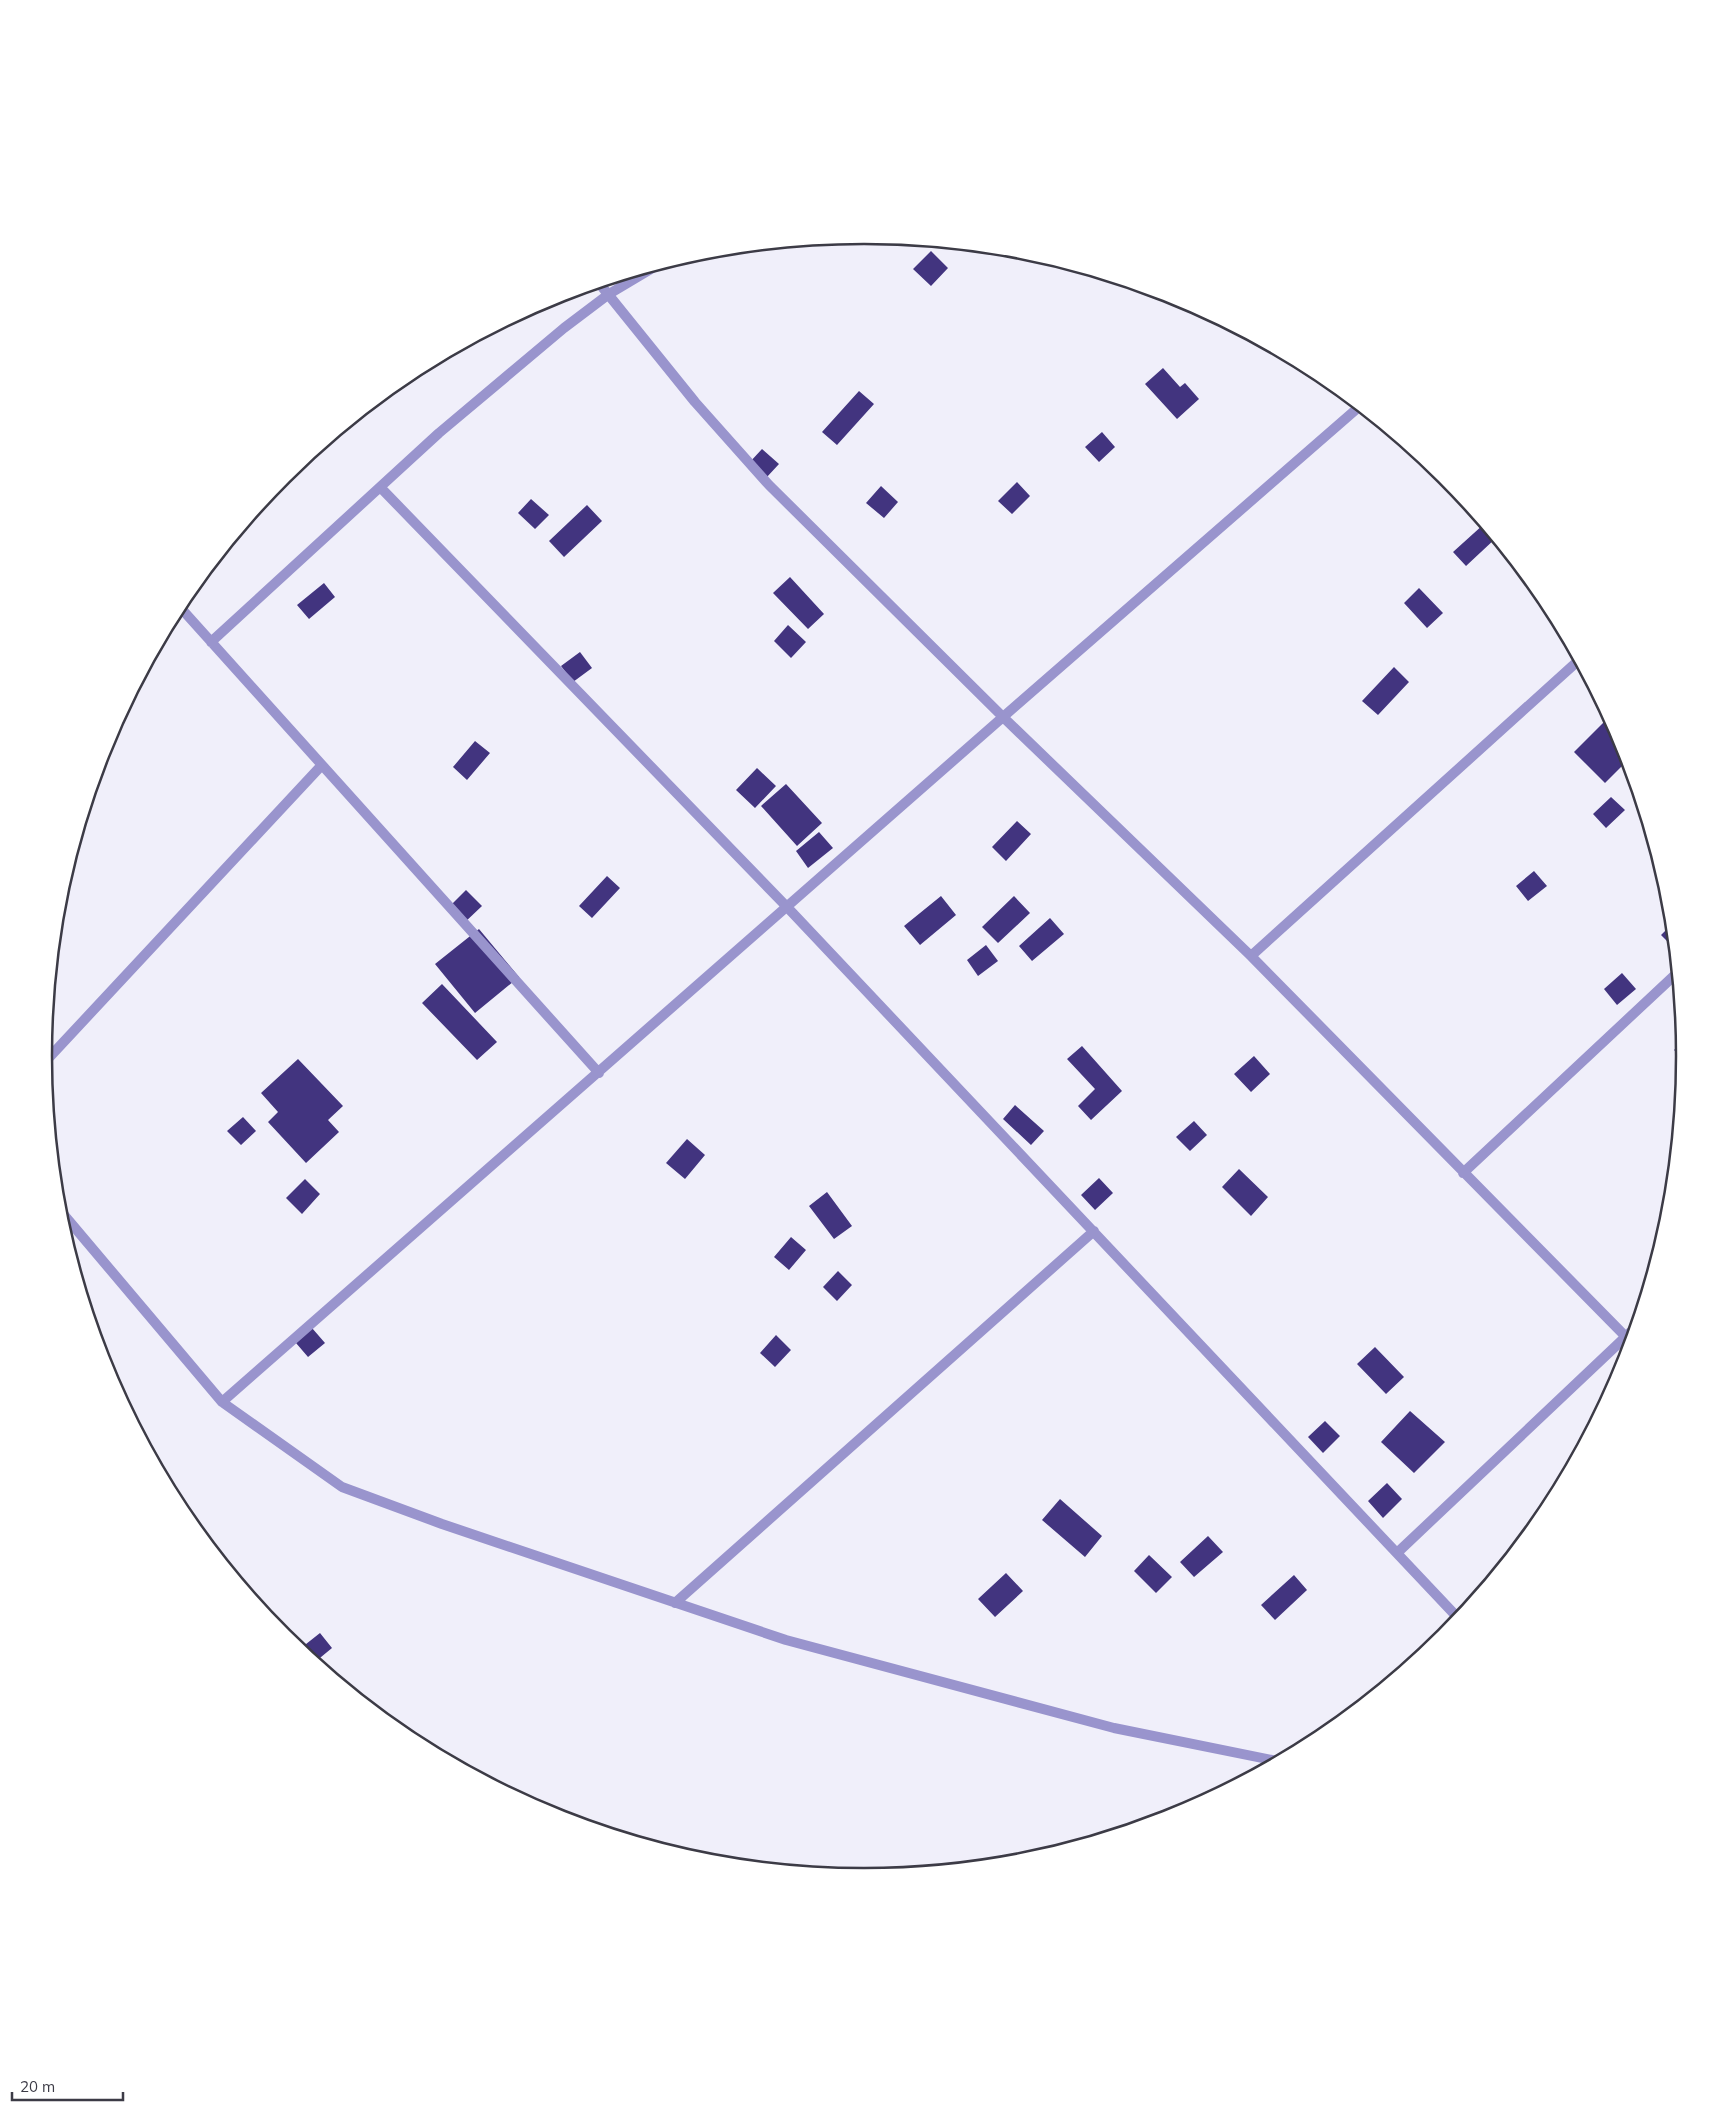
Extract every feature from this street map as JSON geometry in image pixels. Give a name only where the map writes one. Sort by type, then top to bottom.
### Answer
[{"type":"street","points":[[211,642],[439,433],[564,328],[609,294],[638,277]]},
{"type":"street","points":[[603,287],[695,402],[769,485],[1003,717],[1251,956],[1463,1173],[1626,1336]]},
{"type":"street","points":[[222,1402],[1356,410]]},
{"type":"street","points":[[380,487],[787,907],[1454,1614]]},
{"type":"street","points":[[185,612],[599,1073]]},
{"type":"street","points":[[1251,956],[1575,663]]},
{"type":"street","points":[[52,1054],[321,766]]},
{"type":"street","points":[[1463,1173],[1673,977]]},
{"type":"street","points":[[70,1222],[222,1402],[342,1487],[442,1524],[786,1640],[1104,1726],[1268,1760]]},
{"type":"street","points":[[675,1603],[1094,1231]]},
{"type":"street","points":[[1397,1553],[1623,1344]]},
{"type":"building","points":[[931,251],[948,268],[931,286],[913,269]]},
{"type":"building","points":[[1163,368],[1180,387],[1185,383],[1199,399],[1177,419],[1145,384]]},
{"type":"building","points":[[859,391],[874,404],[837,445],[822,432]]},
{"type":"building","points":[[1102,432],[1115,447],[1099,462],[1085,447]]},
{"type":"building","points":[[762,449],[779,464],[766,478],[749,463]]},
{"type":"building","points":[[1017,482],[1030,496],[1012,514],[998,501]]},
{"type":"building","points":[[881,486],[898,502],[884,518],[866,503]]},
{"type":"building","points":[[531,499],[549,515],[535,529],[518,513]]},
{"type":"building","points":[[587,505],[602,521],[564,557],[549,541]]},
{"type":"building","points":[[1480,527],[1492,542],[1466,566],[1453,552]]},
{"type":"building","points":[[790,577],[824,614],[808,629],[773,593]]},
{"type":"building","points":[[324,583],[335,597],[309,619],[297,605]]},
{"type":"building","points":[[1419,588],[1443,613],[1427,628],[1404,603]]},
{"type":"building","points":[[788,625],[806,642],[791,658],[774,641]]},
{"type":"building","points":[[580,652],[592,668],[573,682],[561,666]]},
{"type":"building","points":[[1394,667],[1409,682],[1378,715],[1362,701]]},
{"type":"building","points":[[1604,722],[1622,766],[1605,783],[1574,752]]},
{"type":"building","points":[[475,741],[490,753],[467,780],[453,767]]},
{"type":"building","points":[[757,768],[776,786],[755,808],[736,790]]},
{"type":"building","points":[[786,784],[822,823],[797,846],[761,806]]},
{"type":"building","points":[[1611,797],[1625,810],[1606,828],[1593,814]]},
{"type":"building","points":[[1017,821],[1031,834],[1006,861],[992,847]]},
{"type":"building","points":[[819,832],[833,848],[808,868],[796,851]]},
{"type":"building","points":[[1534,871],[1547,886],[1528,901],[1516,886]]},
{"type":"building","points":[[607,876],[620,888],[592,918],[579,906]]},
{"type":"building","points":[[466,890],[482,906],[463,924],[447,909]]},
{"type":"building","points":[[941,896],[956,915],[920,945],[904,926]]},
{"type":"building","points":[[1014,896],[1030,913],[998,943],[982,927]]},
{"type":"building","points":[[1050,918],[1064,934],[1032,961],[1019,946]]},
{"type":"building","points":[[479,929],[519,977],[475,1013],[435,964]]},
{"type":"building","points":[[1666,930],[1669,943],[1661,935]]},
{"type":"building","points":[[986,945],[998,961],[978,976],[967,960]]},
{"type":"building","points":[[1622,973],[1636,989],[1617,1005],[1604,989]]},
{"type":"building","points":[[442,984],[497,1042],[477,1060],[422,1003]]},
{"type":"building","points":[[1082,1046],[1122,1091],[1091,1120],[1078,1106],[1095,1089],[1067,1059]]},
{"type":"building","points":[[1254,1056],[1270,1074],[1251,1092],[1234,1074]]},
{"type":"building","points":[[298,1059],[343,1106],[328,1120],[339,1132],[306,1163],[268,1122],[278,1112],[261,1093]]},
{"type":"building","points":[[1015,1105],[1044,1131],[1031,1145],[1003,1119]]},
{"type":"building","points":[[243,1117],[256,1131],[241,1145],[227,1131]]},
{"type":"building","points":[[1194,1121],[1207,1135],[1190,1151],[1176,1137]]},
{"type":"building","points":[[687,1139],[705,1155],[685,1179],[666,1163]]},
{"type":"building","points":[[1239,1169],[1268,1197],[1251,1216],[1222,1187]]},
{"type":"building","points":[[1099,1178],[1113,1193],[1095,1210],[1081,1195]]},
{"type":"building","points":[[305,1179],[320,1194],[302,1214],[286,1198]]},
{"type":"building","points":[[827,1192],[852,1226],[834,1239],[809,1206]]},
{"type":"building","points":[[791,1237],[806,1250],[789,1270],[774,1257]]},
{"type":"building","points":[[838,1271],[852,1285],[837,1301],[823,1287]]},
{"type":"building","points":[[312,1328],[325,1343],[308,1357],[296,1343]]},
{"type":"building","points":[[776,1335],[791,1350],[775,1367],[760,1353]]},
{"type":"building","points":[[1375,1347],[1404,1377],[1386,1394],[1357,1364]]},
{"type":"building","points":[[1410,1411],[1445,1442],[1414,1473],[1381,1442]]},
{"type":"building","points":[[1325,1421],[1340,1436],[1323,1453],[1308,1437]]},
{"type":"building","points":[[1387,1483],[1402,1499],[1383,1518],[1368,1501]]},
{"type":"building","points":[[1060,1499],[1102,1536],[1085,1557],[1042,1520]]},
{"type":"building","points":[[1208,1536],[1223,1552],[1194,1577],[1180,1562]]},
{"type":"building","points":[[1149,1555],[1172,1577],[1156,1593],[1134,1571]]},
{"type":"building","points":[[1006,1573],[1023,1591],[995,1617],[978,1599]]},
{"type":"building","points":[[1294,1575],[1307,1590],[1275,1620],[1261,1605]]},
{"type":"building","points":[[320,1633],[332,1648],[320,1658],[306,1644]]}]
